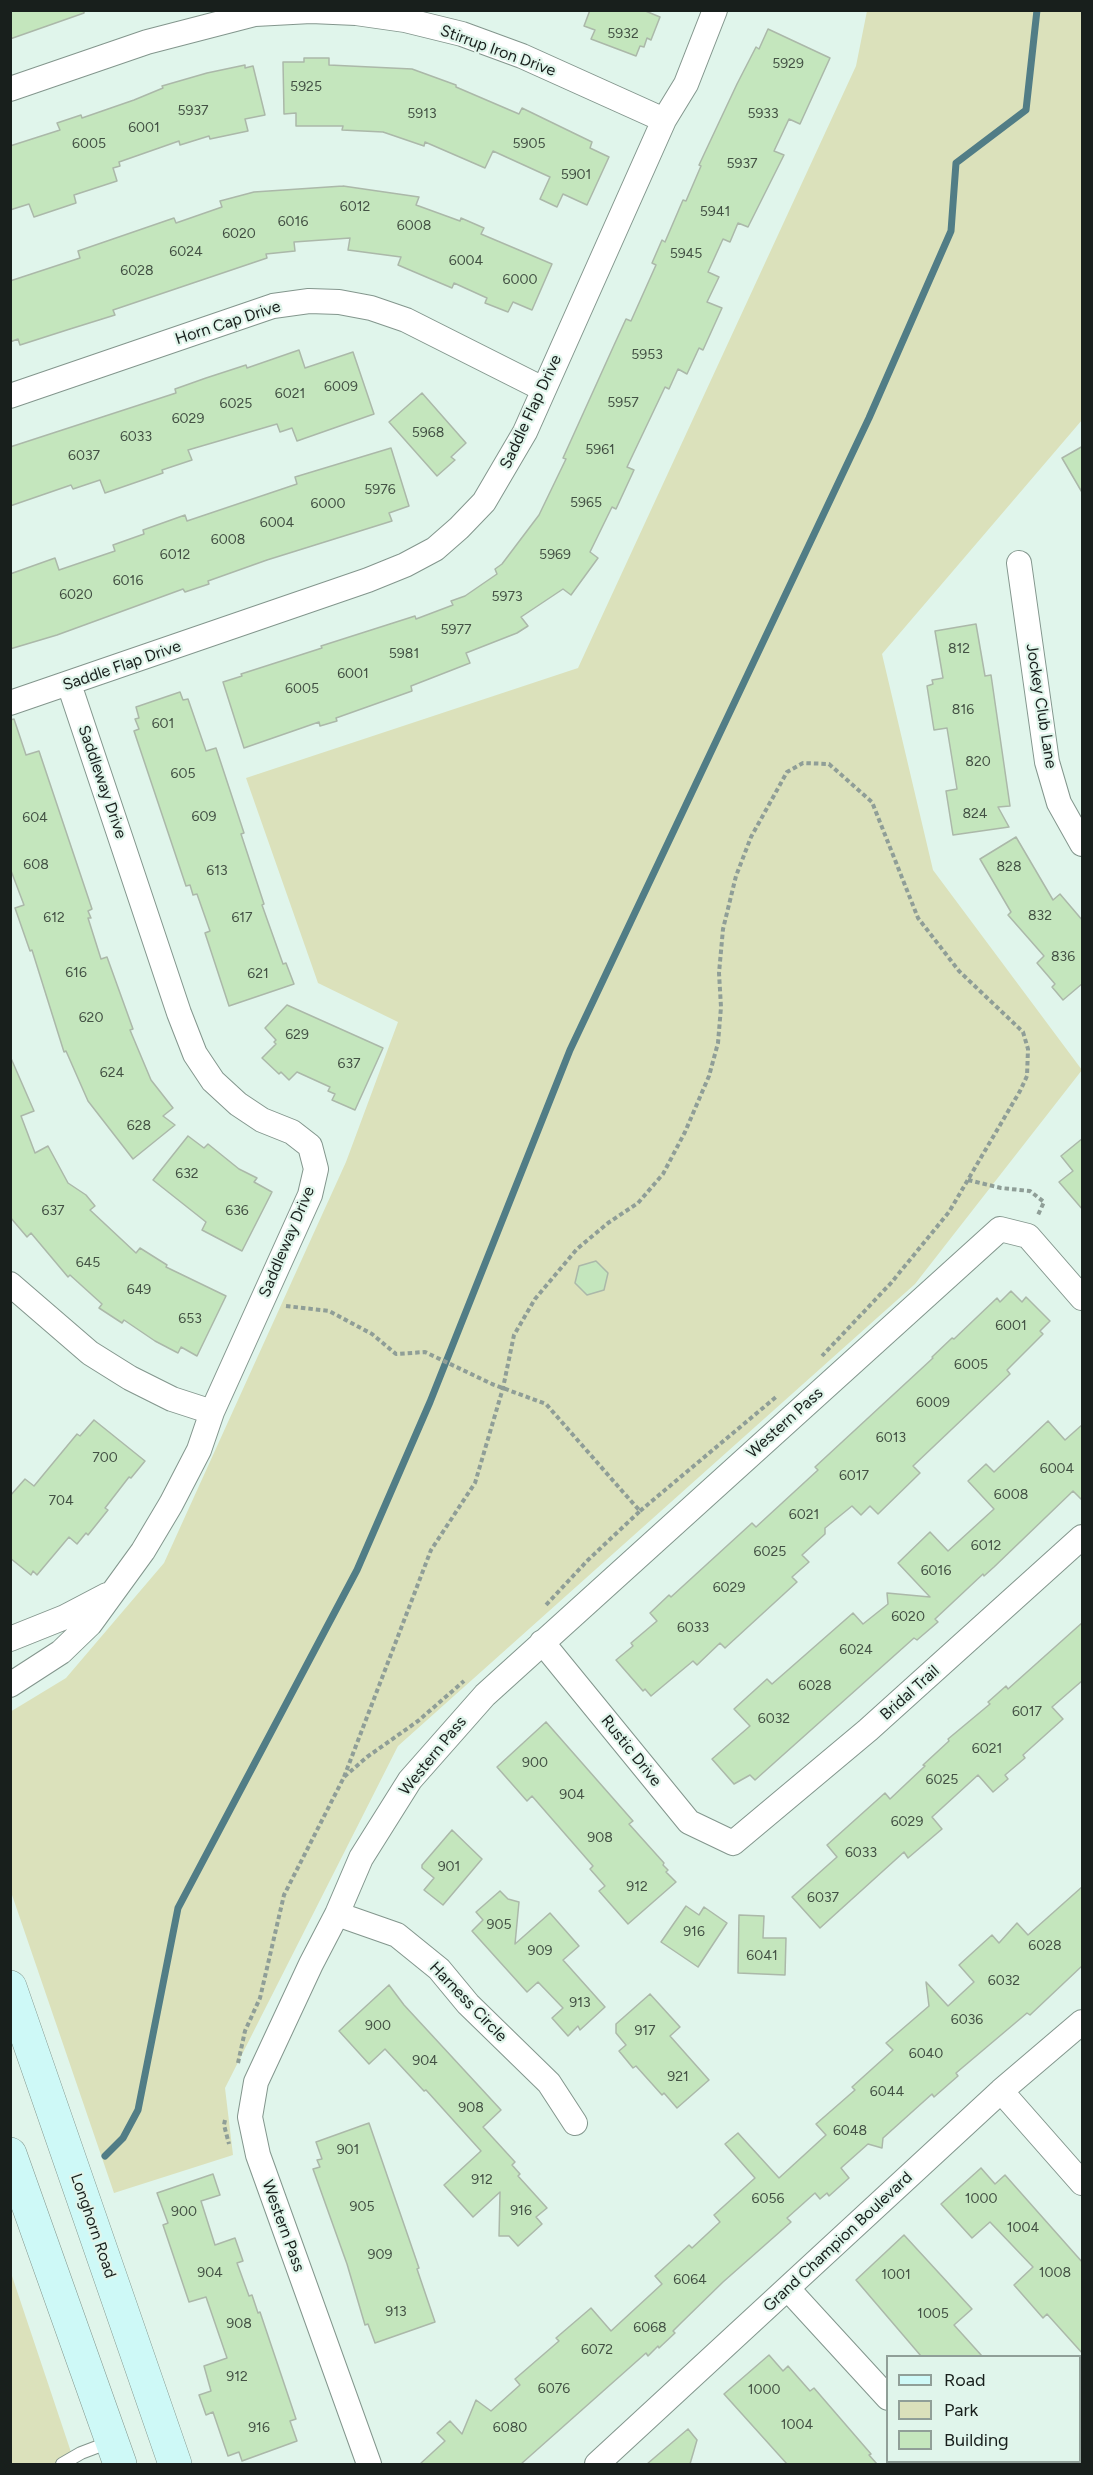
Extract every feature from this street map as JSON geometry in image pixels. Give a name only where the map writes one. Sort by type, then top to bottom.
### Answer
[{"type":"main road","name":"Longhorn Road","points":[[10,1987],[175,2464]]},
{"type":"main road","points":[[10,2154],[115,2453]]},
{"type":"street","name":"Saddle Flap Drive","points":[[10,703],[368,580],[405,565],[435,549],[484,502],[525,432],[664,120],[686,84],[715,10]]},
{"type":"street","name":"Stirrup Iron Drive","points":[[10,89],[147,42],[255,14],[356,13],[405,20],[462,34],[522,56],[664,120]]},
{"type":"street","name":"Horn Cap Drive","points":[[10,396],[273,306],[309,301],[350,304],[406,320],[543,389]]},
{"type":"street","name":"Jockey Club Lane","points":[[1019,562],[1047,762],[1059,803],[1083,843]]},
{"type":"street","name":"Saddleway Drive","points":[[10,1685],[61,1652],[90,1624],[143,1551],[171,1504],[199,1450],[212,1412],[310,1195],[316,1169],[310,1146],[292,1132],[262,1120],[238,1104],[213,1081],[195,1054],[178,1012],[69,684]]},
{"type":"street","name":"Western Pass","points":[[369,2464],[258,2155],[250,2117],[256,2082],[337,1914],[361,1858],[410,1780],[485,1695],[1000,1229],[1028,1236]]},
{"type":"street","points":[[1028,1236],[1083,1298]]},
{"type":"street","points":[[10,1284],[90,1353],[130,1378],[162,1394],[212,1412]]},
{"type":"street","name":"Bridal Trail","points":[[733,1843],[868,1730],[1083,1537]]},
{"type":"street","name":"Saddleway Drive","points":[[10,1639],[65,1617],[114,1591]]},
{"type":"street","name":"Rustic Drive","points":[[543,1642],[689,1822],[733,1843]]},
{"type":"street","name":"Harness Circle","points":[[337,1914],[397,1935],[439,1969],[468,2004],[549,2083],[575,2122]]},
{"type":"street","name":"Grand Champion Boulevard","points":[[597,2464],[1001,2091],[1083,2022]]},
{"type":"street","points":[[1001,2091],[1083,2183]]},
{"type":"street","points":[[788,2289],[886,2396]]},
{"type":"lane","points":[[62,2464],[81,2453],[115,2453]]},
{"type":"path","points":[[344,1777],[431,1550],[475,1484],[503,1388],[514,1335],[535,1299],[577,1249],[608,1223],[638,1203],[663,1174],[685,1132],[709,1076],[718,1042],[721,1007],[719,973],[723,929],[736,876],[751,837],[787,772],[803,763],[829,764],[872,802],[918,918],[959,971],[1023,1032],[1028,1048],[1027,1076],[949,1212],[891,1283],[815,1362]]},
{"type":"path","points":[[968,1180],[1001,1188],[1030,1191],[1044,1202],[1028,1236]]},
{"type":"path","points":[[261,1303],[329,1311],[372,1334],[396,1354],[425,1352],[462,1370]]},
{"type":"path","points":[[640,1511],[781,1393]]},
{"type":"green space","points":[[867,11],[1082,11],[1082,420],[882,654],[933,870],[1082,1070],[915,1284],[398,1746],[225,2088],[233,2155],[114,2193],[11,1892],[10,1712],[66,1678],[164,1563],[346,1162],[398,1022],[318,983],[246,778],[578,668],[856,66]]},
{"type":"green space","points":[[11,2273],[75,2464],[11,2464]]},
{"type":"building","points":[[10,10],[84,10],[84,13],[10,39]]},
{"type":"building","points":[[590,10],[643,10],[660,17],[651,40],[647,38],[644,47],[640,46],[636,56],[591,39],[595,30],[584,26]]},
{"type":"building","points":[[768,29],[830,58],[800,124],[789,119],[774,151],[784,155],[748,227],[738,223],[730,242],[723,239],[708,272],[719,277],[707,302],[722,308],[703,350],[699,348],[687,374],[678,369],[669,389],[665,387],[627,467],[634,470],[616,509],[612,507],[590,552],[598,558],[571,595],[563,589],[521,617],[528,626],[517,633],[466,653],[470,663],[411,686],[412,691],[336,718],[337,721],[320,726],[319,722],[244,748],[223,682],[322,648],[321,646],[415,616],[416,619],[453,605],[451,601],[465,596],[497,574],[495,569],[502,564],[539,515],[566,459],[563,458],[626,319],[631,321],[656,265],[652,263],[662,240],[665,242],[683,200],[686,201],[701,166],[699,165],[737,84],[756,47],[759,49]]},
{"type":"building","points":[[304,58],[329,58],[329,65],[412,69],[456,85],[456,87],[519,114],[522,108],[592,142],[590,148],[609,157],[587,205],[563,194],[557,207],[540,199],[550,177],[493,151],[485,168],[425,142],[424,146],[383,132],[342,130],[343,126],[296,126],[296,113],[284,114],[283,62],[304,62]]},
{"type":"building","points":[[245,65],[245,68],[253,66],[265,115],[245,119],[248,131],[210,139],[209,136],[180,145],[179,141],[119,162],[120,166],[113,168],[117,181],[74,195],[76,203],[34,217],[29,204],[10,210],[10,146],[60,130],[57,123],[81,115],[82,118],[134,100],[163,88],[162,86]]},
{"type":"building","points":[[343,186],[419,197],[416,205],[460,221],[461,218],[484,228],[481,234],[552,264],[532,310],[513,302],[508,312],[485,303],[487,298],[454,283],[452,288],[398,265],[401,257],[348,250],[350,238],[294,242],[295,251],[266,254],[267,258],[113,310],[115,315],[20,345],[18,339],[10,342],[10,281],[80,258],[78,251],[174,218],[176,223],[222,207],[220,201],[254,192]]},
{"type":"building","points":[[299,350],[305,368],[353,352],[374,414],[297,441],[292,428],[280,432],[277,424],[188,450],[192,460],[162,470],[163,473],[105,493],[100,480],[73,489],[71,485],[10,506],[10,447],[176,393],[175,389],[206,378],[246,365],[247,368]]},
{"type":"building","points":[[422,393],[466,443],[451,457],[455,460],[437,476],[389,422]]},
{"type":"building","points":[[1083,446],[1083,494],[1062,458]]},
{"type":"building","points":[[391,448],[409,506],[389,513],[392,521],[267,560],[208,581],[209,584],[185,592],[183,589],[57,635],[10,649],[10,574],[55,558],[59,570],[115,551],[113,545],[144,534],[143,530],[185,515],[187,521],[297,484],[295,477]]},
{"type":"building","points":[[976,624],[985,676],[991,675],[1010,806],[998,807],[1009,827],[953,835],[946,791],[957,789],[947,728],[934,730],[927,686],[933,684],[932,680],[943,678],[935,631]]},
{"type":"building","points":[[180,692],[183,700],[188,699],[206,751],[216,748],[244,833],[241,834],[264,904],[262,905],[283,964],[286,963],[294,984],[229,1006],[205,933],[210,931],[197,894],[193,895],[190,885],[186,886],[134,731],[139,729],[135,719],[139,718],[136,707]]},
{"type":"building","points":[[14,719],[26,755],[39,751],[92,909],[88,911],[91,918],[88,918],[101,959],[107,957],[133,1029],[130,1030],[151,1080],[173,1108],[163,1116],[175,1125],[133,1159],[88,1101],[66,1051],[64,1052],[32,950],[30,951],[15,908],[24,905],[10,868],[10,720]]},
{"type":"building","points":[[1016,837],[1053,900],[1060,894],[1083,921],[1083,983],[1063,1000],[1052,987],[1055,984],[1037,963],[1044,956],[1008,915],[1011,912],[980,859]]},
{"type":"building","points":[[287,1005],[383,1048],[355,1110],[332,1100],[335,1094],[328,1091],[330,1087],[297,1072],[289,1080],[262,1058],[276,1044],[274,1042],[276,1040],[265,1028]]},
{"type":"building","points":[[10,1056],[34,1111],[21,1116],[35,1153],[48,1146],[68,1183],[86,1195],[95,1206],[90,1210],[136,1253],[140,1248],[167,1265],[166,1267],[226,1296],[197,1356],[181,1347],[178,1353],[124,1320],[122,1323],[99,1308],[102,1304],[70,1275],[68,1277],[31,1233],[27,1237],[10,1217]]},
{"type":"building","points":[[188,1136],[204,1148],[208,1144],[239,1169],[257,1178],[254,1182],[272,1192],[242,1251],[202,1230],[206,1222],[153,1180]]},
{"type":"building","points":[[1083,1138],[1083,1210],[1059,1182],[1073,1171],[1061,1156]]},
{"type":"building","points":[[596,1261],[608,1273],[604,1290],[587,1295],[575,1283],[579,1266]]},
{"type":"building","points":[[1011,1291],[1022,1302],[1026,1297],[1050,1321],[1040,1331],[1043,1334],[1007,1370],[1010,1374],[913,1466],[920,1473],[878,1514],[870,1506],[861,1515],[852,1506],[825,1528],[825,1534],[802,1555],[809,1562],[792,1577],[797,1582],[725,1648],[720,1643],[697,1665],[693,1661],[651,1696],[645,1689],[643,1691],[616,1660],[633,1646],[631,1643],[657,1621],[650,1613],[669,1595],[671,1597],[752,1523],[756,1527],[818,1470],[815,1467],[952,1338],[954,1339],[997,1298],[1000,1302]]},
{"type":"building","points":[[94,1420],[145,1461],[131,1478],[129,1477],[105,1508],[108,1510],[88,1535],[86,1533],[77,1544],[69,1537],[37,1575],[33,1571],[31,1575],[10,1558],[10,1496],[25,1479],[34,1486],[77,1434],[80,1436]]},
{"type":"building","points":[[1048,1421],[1065,1440],[1083,1424],[1083,1501],[1073,1491],[994,1567],[984,1576],[983,1574],[935,1619],[938,1622],[917,1640],[914,1638],[755,1780],[750,1775],[734,1784],[712,1759],[750,1726],[734,1709],[767,1679],[772,1684],[853,1613],[863,1624],[888,1604],[887,1593],[930,1597],[898,1563],[930,1532],[948,1551],[994,1509],[968,1481],[986,1464],[994,1472]]},
{"type":"building","points":[[1083,1622],[1083,1680],[1052,1707],[1063,1719],[1023,1755],[1025,1758],[1005,1775],[1008,1779],[993,1792],[978,1775],[932,1817],[942,1829],[908,1858],[904,1852],[820,1928],[792,1897],[837,1857],[827,1845],[885,1793],[890,1799],[925,1766],[923,1765],[949,1741],[948,1739],[990,1704],[988,1702],[1006,1686],[1008,1689]]},
{"type":"building","points":[[546,1722],[633,1821],[629,1824],[664,1863],[663,1865],[668,1870],[666,1872],[676,1882],[628,1924],[599,1891],[605,1886],[590,1869],[593,1866],[532,1796],[527,1801],[497,1767]]},
{"type":"building","points":[[452,1830],[482,1859],[443,1905],[424,1890],[434,1878],[422,1868],[422,1865]]},
{"type":"building","points":[[1083,1886],[1083,1965],[1030,2015],[1027,2013],[956,2073],[958,2076],[934,2097],[932,2094],[883,2138],[882,2148],[868,2144],[841,2168],[849,2178],[829,2196],[827,2193],[820,2199],[815,2193],[787,2218],[791,2222],[723,2282],[659,2348],[658,2346],[648,2356],[646,2353],[521,2464],[420,2464],[445,2441],[437,2433],[450,2421],[462,2434],[476,2400],[491,2411],[520,2385],[515,2379],[559,2341],[556,2338],[591,2308],[611,2331],[662,2284],[655,2276],[689,2245],[692,2248],[720,2222],[714,2215],[755,2178],[725,2144],[738,2133],[779,2178],[826,2135],[816,2124],[855,2090],[852,2087],[893,2050],[886,2043],[929,2006],[926,1982],[948,2006],[974,1982],[959,1965],[992,1935],[999,1943],[1017,1923],[1028,1935]]},
{"type":"building","points":[[500,1891],[508,1899],[519,1902],[515,1944],[550,1913],[579,1946],[563,1960],[605,2007],[580,2030],[578,2026],[568,2036],[552,2018],[563,2008],[538,1982],[527,1992],[472,1931],[483,1920],[476,1912]]},
{"type":"building","points":[[686,1906],[699,1915],[704,1907],[727,1923],[698,1967],[661,1942]]},
{"type":"building","points":[[739,1915],[764,1916],[763,1938],[786,1938],[785,1975],[738,1973]]},
{"type":"building","points":[[389,1985],[404,2005],[501,2110],[483,2127],[515,2162],[512,2165],[520,2174],[518,2176],[547,2208],[536,2217],[542,2224],[518,2246],[509,2236],[499,2236],[500,2192],[473,2217],[444,2185],[481,2151],[385,2049],[369,2064],[339,2031]]},
{"type":"building","points":[[650,1994],[680,2027],[670,2036],[709,2080],[677,2108],[636,2066],[633,2068],[619,2051],[626,2045],[616,2033],[616,2024]]},
{"type":"building","points":[[369,2123],[419,2268],[417,2269],[435,2322],[375,2343],[368,2324],[365,2325],[347,2264],[313,2169],[320,2167],[317,2160],[322,2159],[316,2142]]},
{"type":"building","points":[[981,2168],[995,2184],[1005,2175],[1083,2263],[1083,2354],[1047,2314],[1043,2318],[1014,2285],[1033,2267],[990,2222],[972,2238],[941,2204]]},
{"type":"building","points":[[213,2174],[220,2195],[201,2201],[215,2245],[235,2238],[243,2261],[237,2263],[249,2296],[252,2295],[258,2313],[260,2312],[296,2419],[290,2421],[297,2441],[242,2461],[239,2452],[228,2456],[213,2412],[206,2415],[199,2395],[211,2391],[204,2366],[227,2358],[206,2297],[189,2302],[163,2225],[168,2223],[157,2193]]},
{"type":"building","points":[[904,2235],[972,2309],[954,2325],[981,2355],[920,2355],[856,2280]]},
{"type":"building","points":[[769,2355],[783,2371],[788,2366],[810,2391],[814,2388],[877,2464],[787,2464],[724,2394]]},
{"type":"building","points":[[688,2429],[697,2440],[690,2464],[647,2464]]},
{"type":"waterway","points":[[105,2156],[123,2138],[138,2110],[178,1908],[357,1570],[430,1402],[570,1050],[869,418],[951,231],[956,163],[1026,110],[1037,10]]}]
